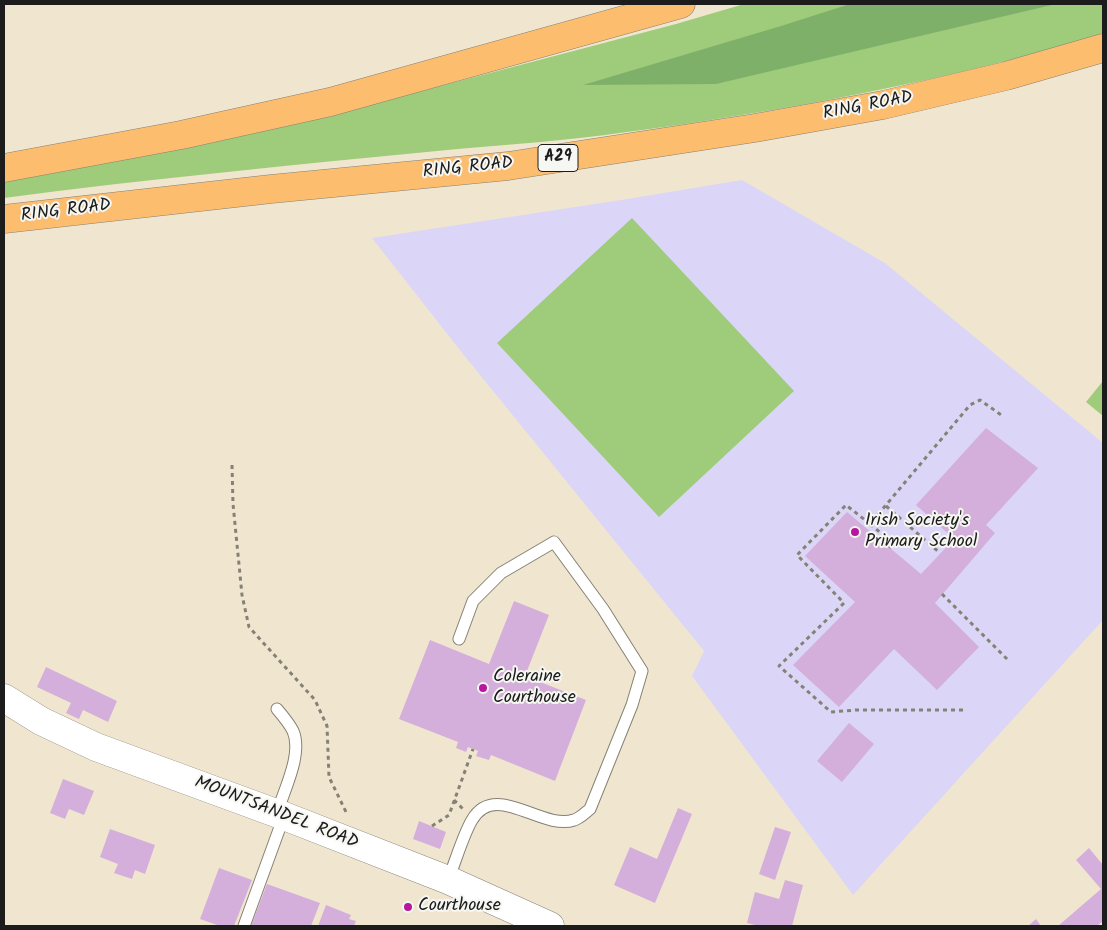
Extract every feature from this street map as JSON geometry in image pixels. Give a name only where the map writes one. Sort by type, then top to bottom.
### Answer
[{"type":"highway","points":[[4,168],[181,134],[330,102],[681,4]]},
{"type":"highway","name":"RING ROAD","points":[[4,220],[271,189],[508,166],[755,128],[883,105],[1006,76],[1103,48]]},
{"type":"street","name":"MOUNTSANDEL ROAD","points":[[4,698],[41,721],[96,747],[355,843],[448,880],[550,926]]},
{"type":"lane","points":[[448,880],[472,818],[486,806],[506,804],[554,822],[574,820],[590,809],[632,705],[642,671],[603,609],[554,542],[501,573],[473,601],[459,639]]},
{"type":"lane","points":[[244,926],[280,814],[295,759],[296,741],[293,730],[277,709]]},
{"type":"path","points":[[870,524],[970,405],[980,400],[1004,417]]},
{"type":"path","points":[[232,465],[242,595],[249,627],[315,700],[327,726],[329,777],[335,793],[346,811],[355,843]]},
{"type":"path","points":[[889,548],[893,543],[846,505],[797,556],[844,603],[779,666],[831,712],[856,710],[963,710]]},
{"type":"path","points":[[886,506],[940,553]]},
{"type":"path","points":[[942,594],[1009,661]]},
{"type":"path","points":[[991,643],[995,638]]},
{"type":"path","points":[[432,826],[449,815],[473,749]]},
{"type":"shaded area","name":"Irish Society's Primary School","points":[[742,180],[885,263],[1103,443],[1103,620],[853,895],[692,676],[704,651],[463,354],[372,238]]},
{"type":"green space","points":[[744,4],[1103,4],[1103,35],[926,80],[807,104],[687,124],[580,138],[221,173],[4,198],[4,182],[315,119],[676,24]]},
{"type":"green space","points":[[850,4],[1056,4],[716,84],[583,85],[781,26]]},
{"type":"green space","points":[[632,218],[794,391],[659,517],[497,343]]},
{"type":"green space","points":[[1103,381],[1103,416],[1086,402]]},
{"type":"building","points":[[986,428],[1038,468],[986,525],[995,533],[935,603],[979,647],[937,690],[894,649],[839,707],[793,665],[855,602],[805,556],[847,512],[921,574],[954,539],[916,505]]},
{"type":"building","name":"Coleraine Courthouse","points":[[514,601],[549,615],[525,676],[586,700],[555,781],[491,755],[489,760],[476,756],[478,751],[468,747],[466,752],[456,748],[458,742],[399,719],[430,640],[489,664]]},
{"type":"building","points":[[46,667],[117,701],[108,722],[83,710],[79,719],[66,713],[71,703],[37,687]]},
{"type":"building","points":[[849,723],[874,744],[842,782],[817,761]]},
{"type":"building","points":[[63,779],[94,791],[84,815],[69,809],[65,819],[50,813]]},
{"type":"building","points":[[678,808],[692,814],[655,903],[614,885],[630,847],[657,859]]},
{"type":"building","points":[[419,821],[446,832],[440,849],[413,839]]},
{"type":"building","points":[[775,827],[791,832],[775,880],[759,874]]},
{"type":"building","points":[[110,829],[155,845],[145,874],[135,870],[132,879],[114,873],[118,864],[100,857]]},
{"type":"building","points":[[1089,848],[1103,865],[1103,921],[1097,926],[1058,926],[1101,889],[1076,860]]},
{"type":"building","points":[[219,868],[252,880],[234,926],[220,926],[200,919]]},
{"type":"building","points":[[785,880],[803,885],[792,926],[759,926],[747,923],[755,892],[779,899]]},
{"type":"building","points":[[267,884],[320,903],[311,926],[251,926]]},
{"type":"building","points":[[326,905],[351,915],[349,919],[356,921],[354,926],[318,926]]},
{"type":"building","points":[[1036,919],[1041,926],[1028,926]]},
{"type":"place","name":"Irish Society's Primary School","points":[[855,532]]},
{"type":"place","name":"Coleraine Courthouse","points":[[483,688]]},
{"type":"place","name":"Courthouse","points":[[408,907]]}]
